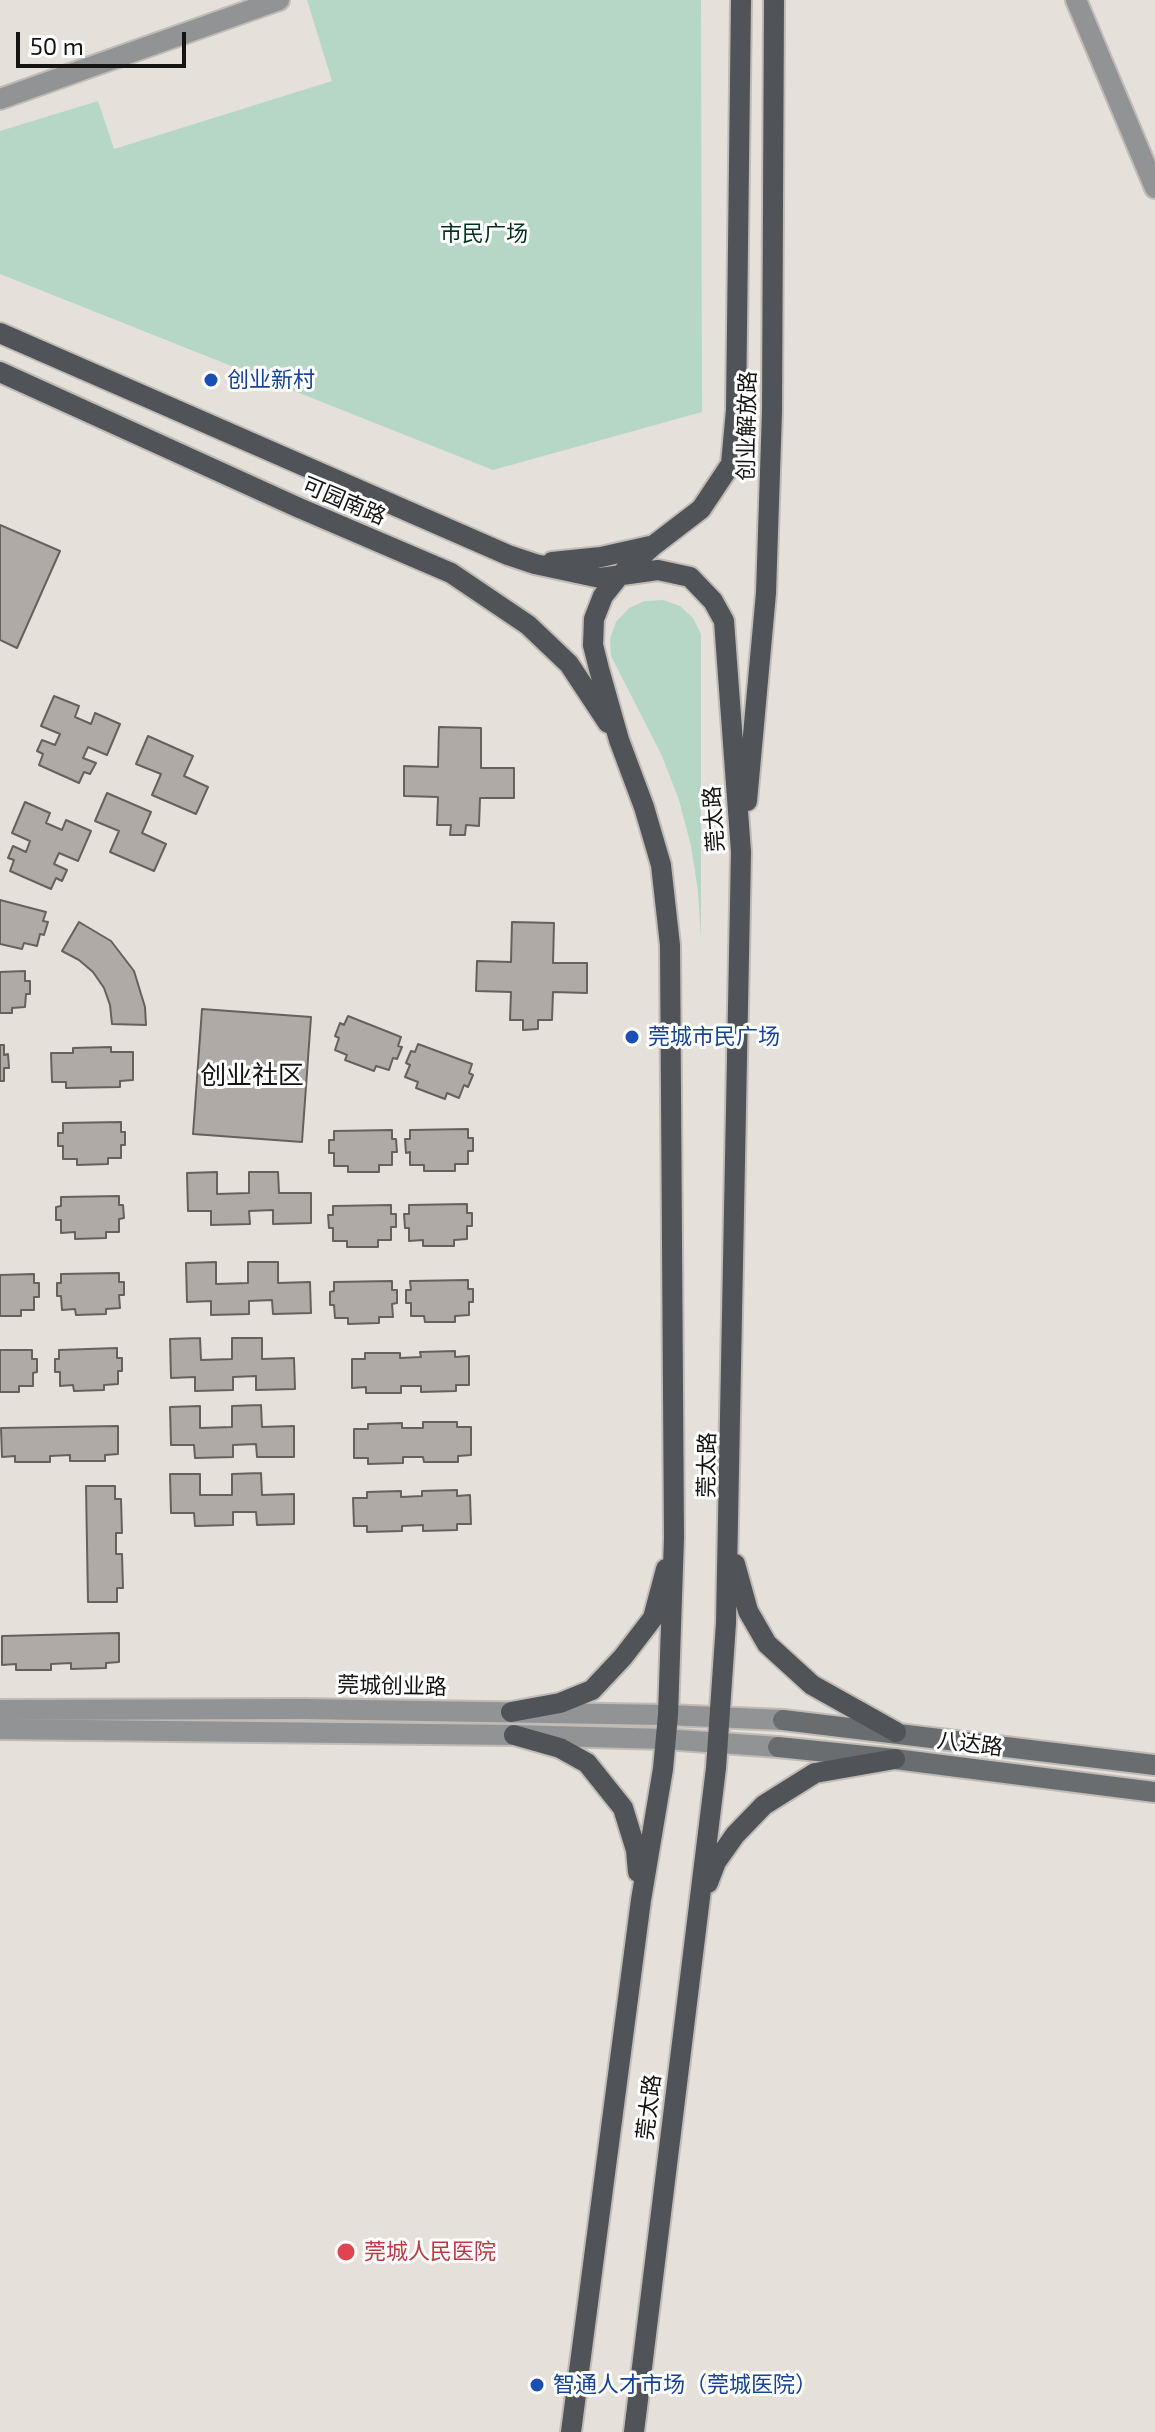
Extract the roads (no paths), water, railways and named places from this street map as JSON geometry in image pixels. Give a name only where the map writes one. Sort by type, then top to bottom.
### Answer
[{"type":"main road","name":"创业解放路","points":[[619,740],[593,645],[594,619],[603,596],[619,576],[701,509],[731,464],[736,410],[741,0]]},
{"type":"main road","name":"创业解放路","points":[[741,852],[767,577],[772,411],[774,0]]},
{"type":"main road","name":"可园南路","points":[[0,333],[469,539],[535,564],[600,578],[619,576]]},
{"type":"main road","name":"可园南路","points":[[0,372],[451,573],[528,625],[569,664],[619,740]]},
{"type":"main road","points":[[535,564],[601,557],[654,545]]},
{"type":"main road","name":"莞太路","points":[[619,576],[658,570],[690,577],[713,601],[724,621],[741,852],[730,1545],[718,1743],[634,2432]]},
{"type":"main road","name":"莞太路","points":[[571,2432],[668,1715],[674,1538],[670,945],[661,865],[619,740]]},
{"type":"main road","points":[[511,1712],[560,1703],[592,1690],[623,1657],[653,1618],[674,1538]]},
{"type":"main road","points":[[730,1545],[748,1611],[767,1644],[812,1685],[896,1732]]},
{"type":"main road","name":"八达路","points":[[783,1720],[1155,1765]]},
{"type":"main road","points":[[514,1735],[560,1748],[587,1763],[623,1808],[636,1850],[641,1900]]},
{"type":"main road","name":"八达路","points":[[778,1747],[1155,1792]]},
{"type":"main road","points":[[698,1905],[716,1862],[735,1835],[764,1805],[815,1773],[895,1759]]},
{"type":"street","points":[[1076,0],[1155,188]]},
{"type":"street","points":[[0,99],[272,1]]},
{"type":"street","name":"莞城创业路","points":[[0,1710],[304,1709],[783,1720]]},
{"type":"street","points":[[0,1729],[514,1735],[665,1739],[778,1747]]},
{"type":"place","name":"创业新村","points":[[211,380]]},
{"type":"place","name":"莞城市民广场","points":[[632,1037]]},
{"type":"place","name":"莞城人民医院","points":[[346,2252]]},
{"type":"place","name":"智通人才市场（莞城医院）","points":[[537,2385]]},
{"type":"district","name":"创业社区","points":[[252,1075]]},
{"type":"park label","name":"市民广场","points":[[484,234]]}]
